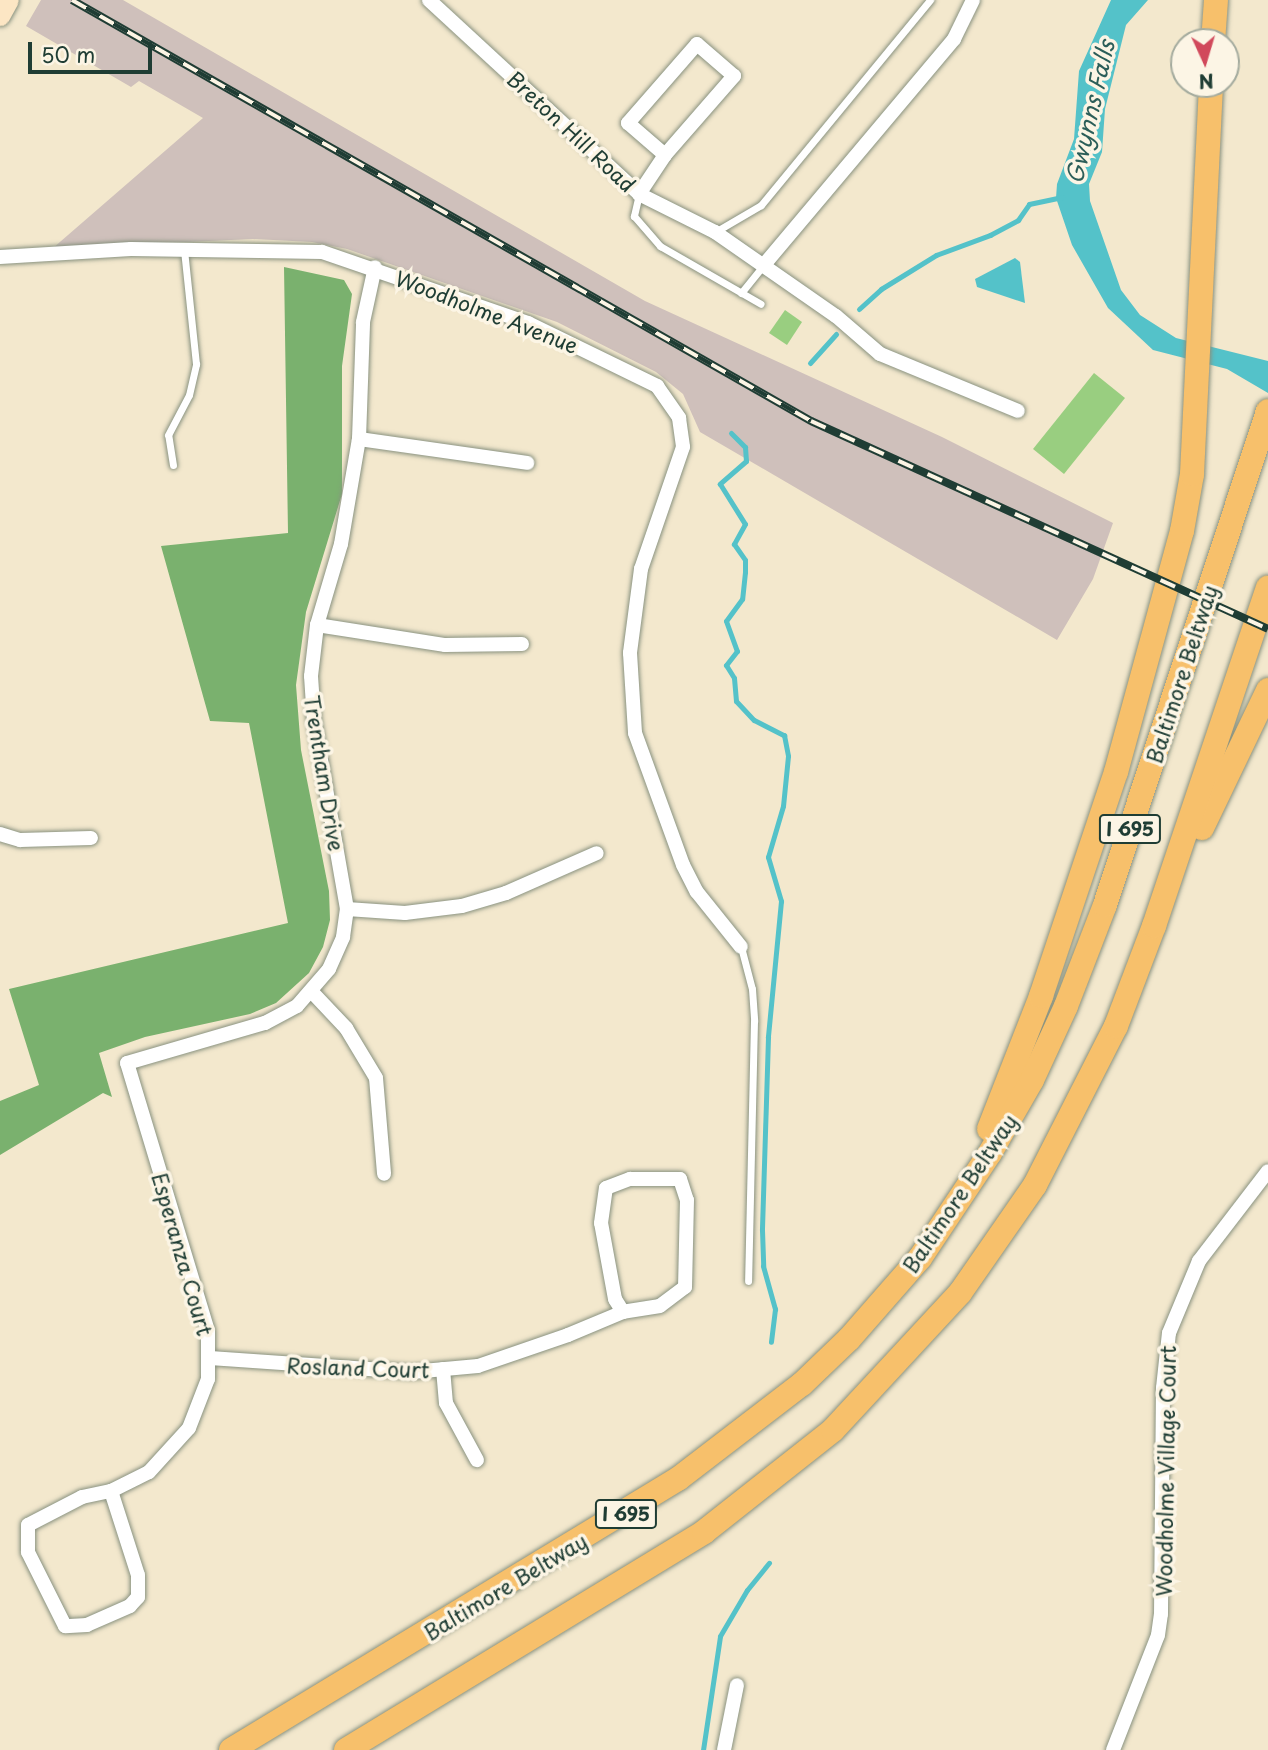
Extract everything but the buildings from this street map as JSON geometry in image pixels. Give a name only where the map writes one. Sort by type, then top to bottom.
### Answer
[{"type":"highway","points":[[1214,28],[1216,0]]},
{"type":"highway","points":[[959,1201],[1041,996],[1116,772],[1182,531],[1195,417],[1201,326],[1210,98]]},
{"type":"highway","name":"Baltimore Beltway","points":[[231,1750],[619,1518],[742,1432],[849,1339],[920,1258],[959,1201],[1032,1080],[1066,1006],[1105,905],[1268,411]]},
{"type":"highway","name":"I 695","points":[[346,1750],[704,1532],[833,1430],[881,1382],[960,1293],[1035,1185],[1111,1037],[1154,926],[1268,588]]},
{"type":"highway","points":[[1154,926],[1268,690]]},
{"type":"main road","points":[[0,16],[9,0]]},
{"type":"street","name":"Breton Hill Road","points":[[429,0],[639,194],[715,232],[836,316],[880,354],[1018,411]]},
{"type":"street","points":[[763,267],[954,39],[973,0]]},
{"type":"street","points":[[639,194],[665,155],[734,76],[697,44],[628,123],[665,155]]},
{"type":"street","name":"Woodholme Avenue","points":[[0,257],[184,250],[322,252],[375,267],[568,340],[657,386],[671,401],[683,433],[682,454],[641,569],[629,653],[630,697],[645,769],[683,865],[697,892],[741,947]]},
{"type":"street","name":"Trentham Drive","points":[[127,1063],[265,1023],[312,992],[338,951],[347,909],[314,720],[311,676],[317,625],[341,544],[359,439],[363,322],[375,267]]},
{"type":"street","points":[[359,439],[527,463]]},
{"type":"street","points":[[317,625],[445,645],[522,644]]},
{"type":"street","points":[[0,834],[20,840],[91,838]]},
{"type":"street","points":[[347,909],[405,914],[462,906],[506,893],[597,853]]},
{"type":"street","points":[[312,992],[346,1028],[376,1078],[384,1174]]},
{"type":"street","name":"Esperanza Court","points":[[111,1491],[138,1575],[138,1597],[130,1606],[87,1625],[65,1626],[28,1552],[28,1525],[82,1497],[111,1491],[149,1472],[179,1443],[198,1412],[210,1358],[199,1300],[127,1063]]},
{"type":"street","name":"Woodholme Village Court","points":[[1113,1750],[1158,1634],[1161,1614],[1163,1388],[1169,1333],[1199,1261],[1268,1171]]},
{"type":"street","name":"Rosland Court","points":[[210,1358],[372,1371],[478,1366],[623,1312],[660,1306],[685,1287],[687,1200],[680,1180],[630,1178],[606,1188],[601,1223],[615,1299],[623,1312]]},
{"type":"street","points":[[443,1369],[446,1403],[477,1460]]},
{"type":"street","points":[[724,1750],[737,1685]]},
{"type":"lane","points":[[715,232],[761,205],[930,0]]},
{"type":"lane","points":[[639,194],[634,216],[660,246],[761,304]]},
{"type":"lane","points":[[173,466],[168,435],[189,395],[196,364],[184,250]]},
{"type":"lane","points":[[741,293],[763,267]]},
{"type":"lane","points":[[741,947],[752,989],[754,1021],[748,1281]]},
{"type":"shaded area","points":[[41,0],[123,0],[645,301],[942,437],[1113,523],[1093,579],[1057,640],[700,432],[683,394],[656,372],[557,322],[347,249],[312,242],[253,239],[53,248],[203,118],[139,81],[131,87],[26,26]]},
{"type":"green space","points":[[284,267],[344,280],[352,294],[342,366],[342,494],[306,612],[296,685],[301,750],[329,891],[330,920],[323,947],[309,973],[276,1003],[250,1014],[145,1037],[99,1053],[112,1097],[103,1093],[0,1155],[0,1101],[39,1085],[9,989],[288,923],[249,723],[210,721],[161,546],[288,533]]},
{"type":"green space","points":[[785,310],[802,322],[787,345],[769,333]]},
{"type":"green space","points":[[1094,373],[1125,398],[1064,474],[1033,449]]},
{"type":"water","name":"Gwynns Falls","points":[[1111,0],[1148,0],[1126,25],[1105,109],[1102,152],[1089,184],[1090,201],[1121,290],[1140,315],[1176,338],[1268,361],[1268,393],[1227,369],[1153,350],[1108,308],[1072,245],[1056,198],[1057,184],[1074,139],[1079,71]]},
{"type":"water","points":[[1015,258],[1020,262],[1025,303],[977,287],[975,279]]},
{"type":"waterway","points":[[859,309],[881,289],[936,255],[990,235],[1018,220],[1029,204],[1062,197]]},
{"type":"waterway","points":[[810,363],[836,334]]},
{"type":"waterway","points":[[731,433],[745,447],[746,461],[720,484],[745,524],[734,544],[745,560],[745,572],[742,599],[726,621],[737,651],[726,665],[734,678],[736,701],[754,720],[784,735],[788,756],[783,806],[768,857],[781,901],[768,1037],[762,1230],[763,1266],[775,1309],[771,1342]]},
{"type":"waterway","points":[[703,1750],[720,1636],[747,1590],[769,1563]]},
{"type":"railway","points":[[72,0],[811,421],[1268,629]]}]
